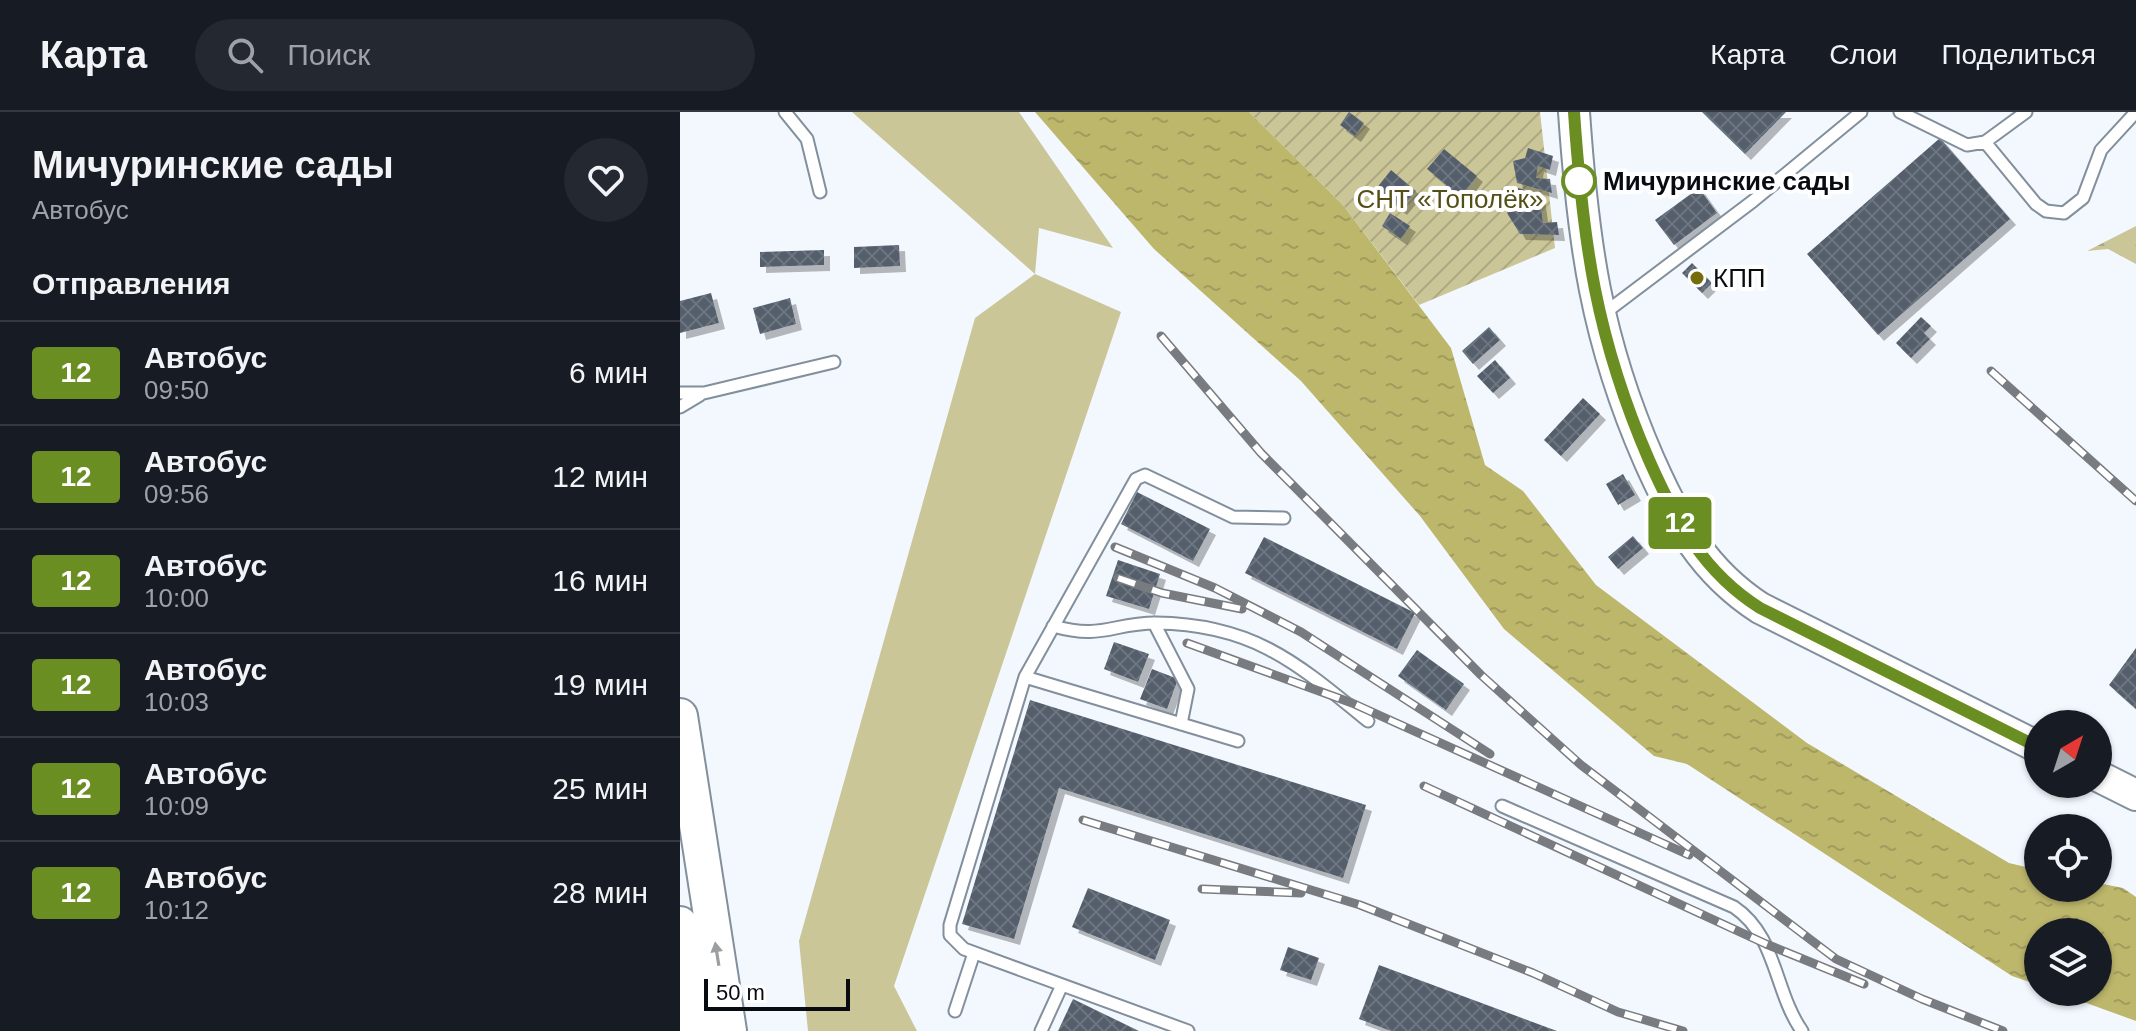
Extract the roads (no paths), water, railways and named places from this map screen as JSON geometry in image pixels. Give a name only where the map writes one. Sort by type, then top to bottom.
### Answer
[{"type":"main road","points":[[680,716],[729,1031]]},
{"type":"main road","points":[[680,924],[697,1031]]},
{"type":"street","points":[[1574,112],[1585,241],[1598,318],[1620,389],[1667,500],[1687,536],[1717,575],[1739,594],[1784,621],[2024,740]]},
{"type":"street","points":[[2112,783],[2136,795]]},
{"type":"lane","points":[[785,112],[807,139],[820,192]]},
{"type":"lane","points":[[1598,318],[1753,201],[1861,112]]},
{"type":"lane","points":[[1900,112],[1967,145],[1985,142],[2026,112]]},
{"type":"lane","points":[[1985,142],[2036,204],[2046,211],[2064,213],[2083,198],[2101,150],[2136,112]]},
{"type":"lane","points":[[680,393],[704,393],[834,362]]},
{"type":"lane","points":[[680,407],[704,393]]},
{"type":"lane","points":[[1181,1030],[974,953],[954,943],[950,925],[1025,677],[1136,479],[1145,475],[1160,480],[1233,517],[1284,518]]},
{"type":"lane","points":[[1053,626],[1089,634],[1154,623],[1240,634],[1301,666],[1368,721]]},
{"type":"lane","points":[[1154,623],[1188,689],[1181,724]]},
{"type":"lane","points":[[1025,677],[1238,741]]},
{"type":"lane","points":[[1502,806],[1749,917],[1760,930],[1791,1015],[1802,1031]]},
{"type":"lane","points":[[955,1011],[974,953]]},
{"type":"lane","points":[[1041,1031],[1062,985]]},
{"type":"water","points":[[1035,112],[1249,112],[1343,205],[1451,348],[1485,465],[1523,491],[1596,585],[1807,743],[2009,863],[2024,867],[2024,902],[2112,902],[2112,886],[2123,888],[2136,897],[2136,1021],[2095,1006],[2112,1006],[2112,918],[2024,918],[2024,980],[2012,976],[1687,764],[1654,756],[1504,629],[1420,516],[1301,381],[1154,249]]},
{"type":"railway","points":[[1161,336],[1261,453],[1481,675],[1581,765],[1836,959],[1922,999],[2003,1031]]},
{"type":"railway","points":[[1991,371],[2136,501]]},
{"type":"railway","points":[[1115,547],[1215,588],[1301,632],[1490,754]]},
{"type":"railway","points":[[1118,578],[1162,593],[1242,609]]},
{"type":"railway","points":[[1187,643],[1352,703],[1689,855]]},
{"type":"railway","points":[[1424,786],[1766,944],[1864,984]]},
{"type":"railway","points":[[1083,820],[1360,905],[1533,973],[1618,1012],[1683,1031]]},
{"type":"railway","points":[[1202,889],[1301,893]]},
{"type":"place","name":"Мичуринские сады","points":[[1579,181]]},
{"type":"place","name":"КПП","points":[[1697,278]]},
{"type":"park label","name":"СНТ «Тополёк»","points":[[1450,199]]}]
